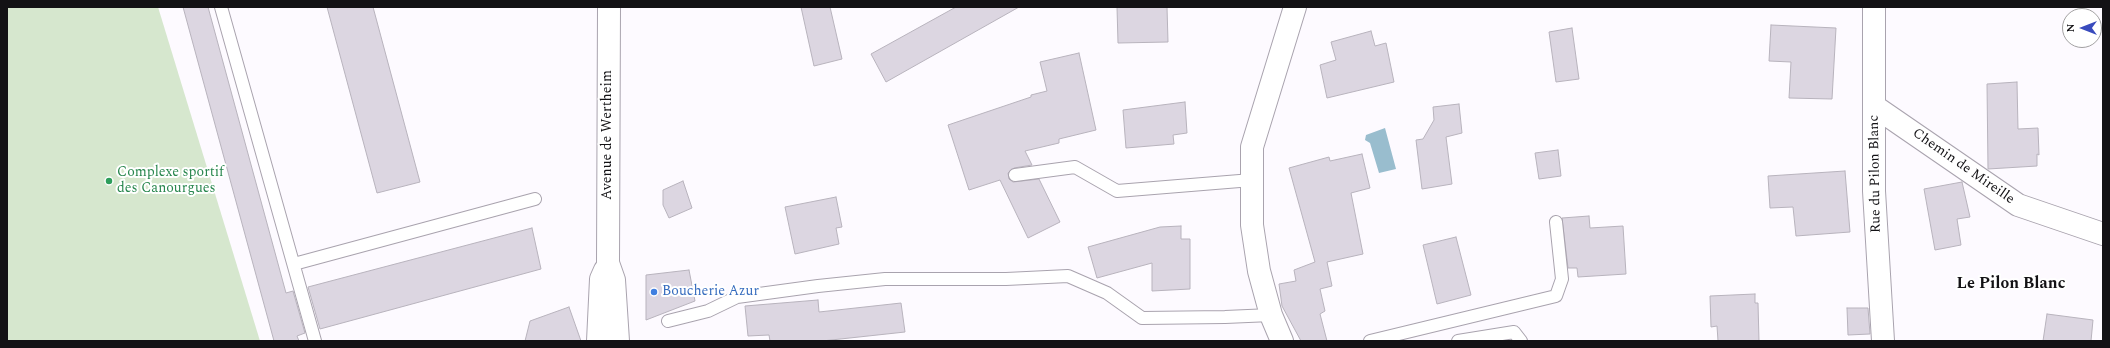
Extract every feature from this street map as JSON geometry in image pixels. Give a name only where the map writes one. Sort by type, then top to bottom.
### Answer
[{"type":"street","name":"Avenue de Wertheim","points":[[609,7],[608,263],[614,280],[618,341]]},
{"type":"street","points":[[1282,341],[1271,314],[1259,270],[1252,225],[1252,147],[1295,7]]},
{"type":"street","name":"Rue du Pilon Blanc","points":[[1874,7],[1874,191],[1883,341]]},
{"type":"street","name":"Chemin de Mireille","points":[[1874,106],[2018,205],[2103,234]]},
{"type":"street","name":"Avenue de Wertheim","points":[[598,341],[601,279],[608,263]]},
{"type":"lane","points":[[222,7],[315,341]]},
{"type":"lane","points":[[1014,175],[1075,167],[1117,191],[1252,180]]},
{"type":"lane","points":[[294,264],[535,199]]},
{"type":"lane","points":[[1370,341],[1556,296],[1562,279],[1556,222]]},
{"type":"lane","points":[[668,321],[708,311],[737,297],[818,286],[885,279],[1006,280],[1068,276],[1107,293],[1142,318],[1225,317],[1271,314]]},
{"type":"lane","points":[[1458,341],[1514,332],[1521,341]]},
{"type":"green space","name":"Complexe sportif des Canourgues","points":[[7,7],[158,7],[260,341],[7,341]]},
{"type":"water","points":[[1385,128],[1396,169],[1379,173],[1370,143],[1365,140],[1366,135]]},
{"type":"building","points":[[183,7],[208,7],[286,293],[293,291],[305,333],[297,336],[299,341],[274,341]]},
{"type":"building","points":[[327,7],[373,7],[420,182],[377,193]]},
{"type":"building","points":[[801,7],[830,7],[842,59],[814,66]]},
{"type":"building","points":[[956,7],[1019,7],[886,82],[871,54]]},
{"type":"building","points":[[1117,7],[1167,7],[1168,42],[1118,43]]},
{"type":"building","points":[[1771,25],[1836,28],[1832,99],[1789,98],[1791,62],[1769,61]]},
{"type":"building","points":[[1572,28],[1579,79],[1556,82],[1549,32]]},
{"type":"building","points":[[1371,31],[1375,46],[1386,43],[1394,82],[1327,98],[1320,65],[1336,60],[1331,42]]},
{"type":"building","points":[[1079,53],[1096,130],[1059,139],[1059,143],[1025,151],[1032,165],[1014,168],[1008,173],[1009,179],[1013,182],[1039,179],[1060,222],[1028,238],[1000,180],[969,190],[948,125],[1031,97],[1031,95],[1047,91],[1040,62]]},
{"type":"building","points":[[2017,82],[2018,129],[2038,128],[2039,155],[2037,154],[2037,166],[1988,169],[1987,84]]},
{"type":"building","points":[[1185,102],[1187,133],[1173,135],[1174,144],[1126,148],[1123,110]]},
{"type":"building","points":[[1459,104],[1462,133],[1446,137],[1452,184],[1422,189],[1416,140],[1423,139],[1434,120],[1433,107]]},
{"type":"building","points":[[1558,150],[1561,176],[1539,179],[1535,153]]},
{"type":"building","points":[[1362,154],[1370,188],[1351,193],[1363,254],[1327,262],[1332,286],[1320,289],[1325,311],[1320,314],[1327,341],[1301,341],[1282,306],[1279,284],[1296,281],[1294,270],[1315,262],[1289,168],[1329,157],[1330,161]]},
{"type":"building","points":[[1845,171],[1850,232],[1796,236],[1793,207],[1770,208],[1768,176]]},
{"type":"building","points":[[683,181],[692,208],[669,218],[663,205],[663,190]]},
{"type":"building","points":[[1962,182],[1970,217],[1957,219],[1961,245],[1935,250],[1924,189]]},
{"type":"building","points":[[836,197],[842,227],[836,228],[839,244],[795,254],[785,207]]},
{"type":"building","points":[[1589,216],[1590,228],[1623,226],[1626,274],[1578,277],[1577,268],[1568,268],[1562,218]]},
{"type":"building","points":[[1181,226],[1181,239],[1190,239],[1190,289],[1152,291],[1152,263],[1097,278],[1088,247],[1160,227]]},
{"type":"building","points":[[532,228],[541,269],[320,329],[308,287]]},
{"type":"building","points":[[1456,237],[1471,295],[1437,304],[1423,245]]},
{"type":"building","points":[[689,270],[695,301],[646,320],[646,275]]},
{"type":"building","points":[[1755,294],[1755,303],[1758,303],[1759,341],[1718,341],[1717,326],[1711,327],[1710,296]]},
{"type":"building","points":[[818,300],[819,312],[901,303],[905,332],[822,341],[770,341],[769,335],[748,336],[745,306]]},
{"type":"building","points":[[569,307],[581,341],[525,341],[530,321]]},
{"type":"building","points":[[1847,308],[1868,308],[1870,334],[1848,335]]},
{"type":"building","points":[[2047,314],[2093,320],[2091,341],[2043,341]]},
{"type":"place","name":"Complexe sportif des Canourgues","points":[[109,181]]},
{"type":"place","name":"Boucherie Azur","points":[[654,292]]},
{"type":"district","name":"Le Pilon Blanc","points":[[2011,285]]}]
